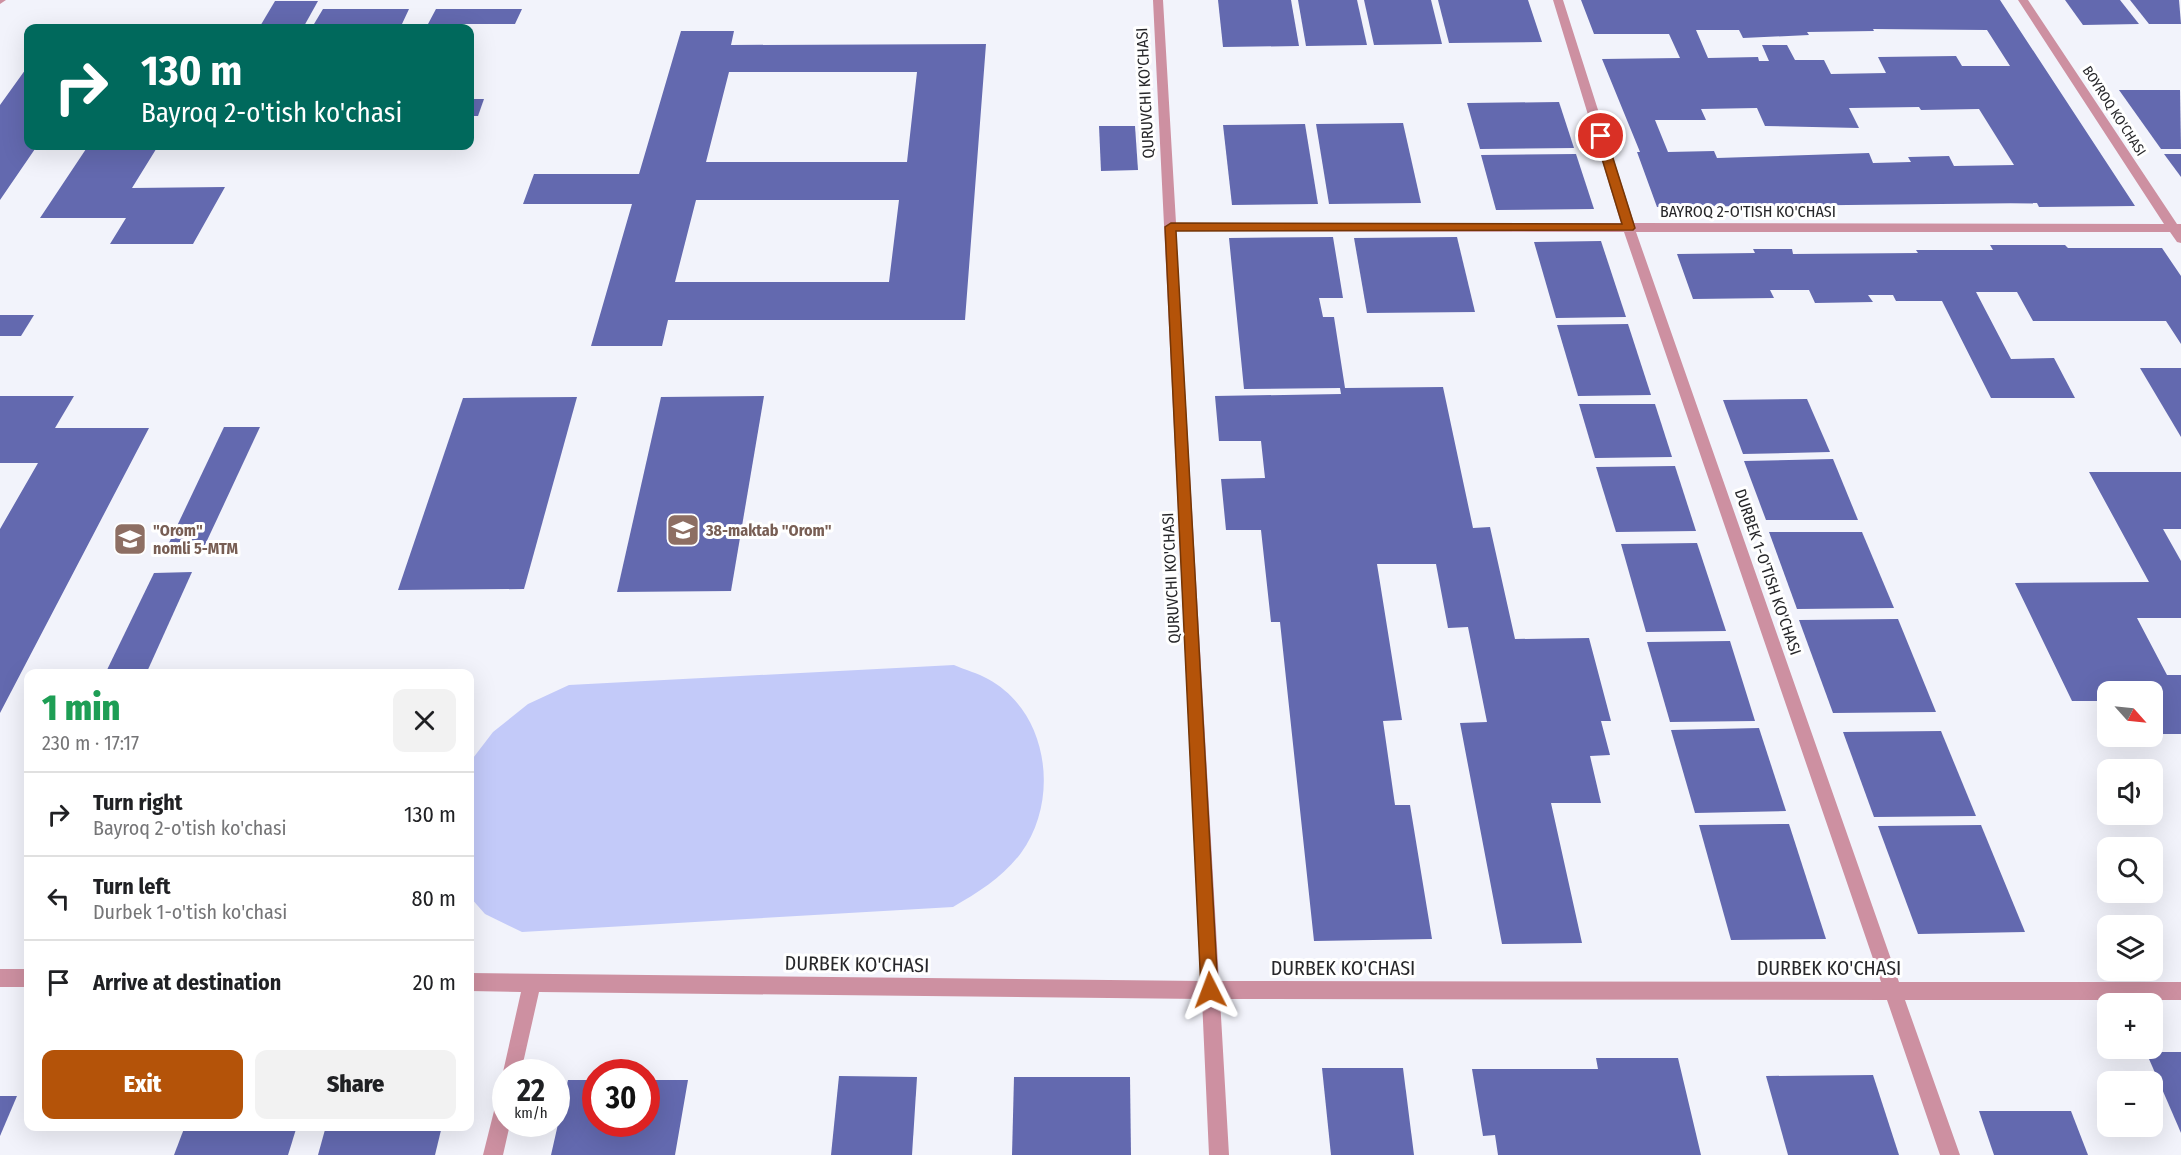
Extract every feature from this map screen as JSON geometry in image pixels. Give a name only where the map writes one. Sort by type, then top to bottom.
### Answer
[{"type":"street","name":"QURUVCHI KO'CHASI","points":[[1158,0],[1219,1155]]},
{"type":"street","name":"DURBEK 1-O'TISH KO'CHASI","points":[[1558,0],[1629,228],[1950,1155]]},
{"type":"street","name":"BOYROQ KO'CHASI","points":[[2023,0],[2179,232]]},
{"type":"street","name":"BAYROQ 2-O'TISH KO'CHASI","points":[[1171,227],[2179,232]]},
{"type":"street","points":[[0,978],[24,978]]},
{"type":"street","name":"DURBEK KO'CHASI","points":[[474,982],[1210,990],[2181,991]]},
{"type":"street","points":[[515,1059],[532,983]]},
{"type":"street","points":[[492,1155],[496,1137]]},
{"type":"shaded area","points":[[954,665],[988,679],[1009,694],[1024,713],[1036,735],[1042,758],[1044,783],[1041,808],[1033,832],[1021,853],[990,883],[953,907],[522,932],[485,914],[474,902],[474,757],[493,732],[528,704],[569,685]]},
{"type":"building","points":[[1218,0],[1291,0],[1299,46],[1223,47]]},
{"type":"building","points":[[1298,0],[1357,0],[1367,45],[1306,46]]},
{"type":"building","points":[[1364,0],[1431,0],[1442,44],[1374,45]]},
{"type":"building","points":[[1438,0],[1528,0],[1542,42],[1449,43]]},
{"type":"building","points":[[1581,0],[2000,0],[2135,206],[2039,207],[2037,203],[1657,207],[1637,152],[1640,152],[1602,59],[1680,58],[1669,34],[1594,34]],"holes":[[[1873,29],[1987,30],[2010,66],[1962,66],[1956,56],[1878,57],[1886,73],[1831,74],[1824,60],[1795,60],[1787,45],[1762,45],[1769,61],[1759,61],[1758,57],[1708,58],[1696,30],[1739,30],[1743,38],[1809,35],[1807,32],[1874,31]],[[1919,107],[1921,110],[1979,109],[2014,165],[1954,166],[1949,156],[1908,157],[1911,162],[1873,163],[1869,153],[1717,158],[1714,151],[1668,152],[1655,120],[1706,120],[1701,109],[1757,108],[1765,126],[1859,128],[1849,108]]]},
{"type":"building","points":[[2065,0],[2120,0],[2139,24],[2083,25]]},
{"type":"building","points":[[2130,0],[2179,0],[2181,24],[2149,24]]},
{"type":"building","points":[[275,1],[318,1],[305,24],[261,24]]},
{"type":"building","points":[[323,9],[409,9],[402,24],[314,24]]},
{"type":"building","points":[[436,9],[522,9],[515,24],[428,24]]},
{"type":"building","points":[[681,31],[734,31],[731,45],[986,44],[965,320],[668,320],[662,346],[591,346],[632,204],[523,204],[534,174],[639,174]],"holes":[[[729,72],[917,72],[907,162],[706,162]],[[696,200],[899,200],[889,282],[675,282]]]},
{"type":"building","points":[[24,72],[24,150],[34,150],[0,200],[0,105]]},
{"type":"building","points":[[2119,90],[2180,90],[2181,149],[2161,149]]},
{"type":"building","points":[[474,99],[484,99],[478,116],[474,116]]},
{"type":"building","points":[[1559,102],[1574,148],[1480,149],[1467,103]]},
{"type":"building","points":[[1403,123],[1421,203],[1329,204],[1316,124]]},
{"type":"building","points":[[1305,124],[1318,204],[1232,205],[1223,125]]},
{"type":"building","points":[[1099,126],[1135,126],[1138,170],[1101,171]]},
{"type":"building","points":[[85,150],[156,150],[132,188],[225,187],[193,244],[110,244],[126,218],[40,218]]},
{"type":"building","points":[[1576,154],[1594,209],[1496,210],[1481,155]]},
{"type":"building","points":[[2164,154],[2181,154],[2181,177]]},
{"type":"building","points":[[1333,237],[1343,298],[1319,298],[1323,317],[1334,317],[1345,388],[1443,387],[1473,528],[1490,527],[1515,639],[1589,638],[1611,721],[1601,721],[1610,755],[1590,756],[1601,803],[1551,803],[1582,943],[1502,944],[1460,723],[1487,722],[1468,627],[1448,628],[1436,564],[1377,564],[1402,720],[1383,721],[1395,805],[1410,805],[1432,939],[1314,941],[1280,622],[1271,622],[1261,530],[1226,530],[1221,479],[1265,478],[1261,441],[1219,441],[1215,396],[1341,394],[1340,388],[1244,389],[1229,238]]},
{"type":"building","points":[[1457,237],[1475,312],[1367,313],[1354,238]]},
{"type":"building","points":[[1601,241],[1626,317],[1556,318],[1534,242]]},
{"type":"building","points":[[1990,245],[2162,248],[2181,276],[2181,344],[2166,321],[2033,321],[2017,292],[1976,292],[2011,359],[2054,358],[2075,398],[1991,398],[1942,301],[1896,301],[1893,295],[1868,295],[1873,302],[1815,303],[1809,290],[1770,290],[1774,298],[1693,299],[1677,254],[1755,253],[1753,249],[1792,249],[1793,254],[1918,253],[1916,250],[1993,250]]},
{"type":"building","points":[[0,315],[34,315],[21,336],[0,336]]},
{"type":"building","points":[[1628,324],[1651,395],[1578,396],[1557,325]]},
{"type":"building","points":[[2140,368],[2181,368],[2181,437],[2156,395]]},
{"type":"building","points":[[0,396],[74,396],[55,428],[149,428],[0,713],[0,529],[38,463],[0,463]]},
{"type":"building","points":[[764,396],[731,591],[617,592],[661,397]]},
{"type":"building","points":[[577,397],[524,589],[398,590],[463,398]]},
{"type":"building","points":[[1807,399],[1830,452],[1743,454],[1723,400]]},
{"type":"building","points":[[1579,404],[1655,404],[1672,457],[1595,458]]},
{"type":"building","points":[[224,427],[260,427],[204,547],[167,547]]},
{"type":"building","points":[[1833,459],[1858,520],[1766,520],[1744,461]]},
{"type":"building","points":[[1675,466],[1696,531],[1616,532],[1596,467]]},
{"type":"building","points":[[2089,472],[2181,472],[2181,529],[2163,529],[2181,561],[2181,618],[2137,618],[2167,675],[2181,675],[2181,734],[2163,734],[2163,681],[2097,681],[2097,701],[2072,701],[2015,583],[2149,582]]},
{"type":"building","points":[[1769,532],[1862,532],[1894,608],[1797,609]]},
{"type":"building","points":[[1697,543],[1726,631],[1646,632],[1621,544]]},
{"type":"building","points":[[192,572],[148,669],[107,669],[154,573]]},
{"type":"building","points":[[1898,619],[1936,712],[1833,713],[1799,620]]},
{"type":"building","points":[[1730,641],[1755,721],[1670,722],[1647,642]]},
{"type":"building","points":[[1759,728],[1786,811],[1695,813],[1671,730]]},
{"type":"building","points":[[1941,731],[1976,816],[1874,817],[1843,732]]},
{"type":"building","points":[[1789,824],[1826,939],[1731,940],[1699,825]]},
{"type":"building","points":[[1981,825],[2025,932],[1918,934],[1878,826]]},
{"type":"building","points":[[2163,1052],[2181,1052],[2181,1133],[2163,1091],[2163,1071],[2154,1071],[2149,1059],[2163,1059]]},
{"type":"building","points":[[1596,1058],[1678,1058],[1701,1155],[1498,1155],[1495,1135],[1483,1136],[1472,1069],[1598,1069]]},
{"type":"building","points":[[1322,1068],[1403,1068],[1414,1155],[1331,1155]]},
{"type":"building","points":[[1873,1075],[1899,1155],[1788,1155],[1766,1076]]},
{"type":"building","points":[[839,1076],[917,1077],[912,1155],[831,1155]]},
{"type":"building","points":[[1014,1077],[1130,1077],[1131,1155],[1012,1155]]},
{"type":"building","points":[[570,1080],[582,1080],[582,1137],[660,1137],[660,1080],[688,1080],[675,1155],[551,1155],[555,1137],[570,1137]]},
{"type":"building","points":[[0,1096],[17,1096],[0,1136]]},
{"type":"building","points":[[1979,1111],[2071,1111],[2088,1155],[1994,1155]]},
{"type":"building","points":[[183,1131],[295,1131],[288,1155],[174,1155]]},
{"type":"building","points":[[325,1131],[441,1131],[435,1155],[318,1155]]},
{"type":"place","name":"38-maktab \"Orom\"","points":[[683,530]]},
{"type":"place","name":"\"Orom\" nomli 5-MTM","points":[[130,539]]},
{"type":"route","points":[[1210,990],[1171,227],[1629,228],[1601,136]]}]
